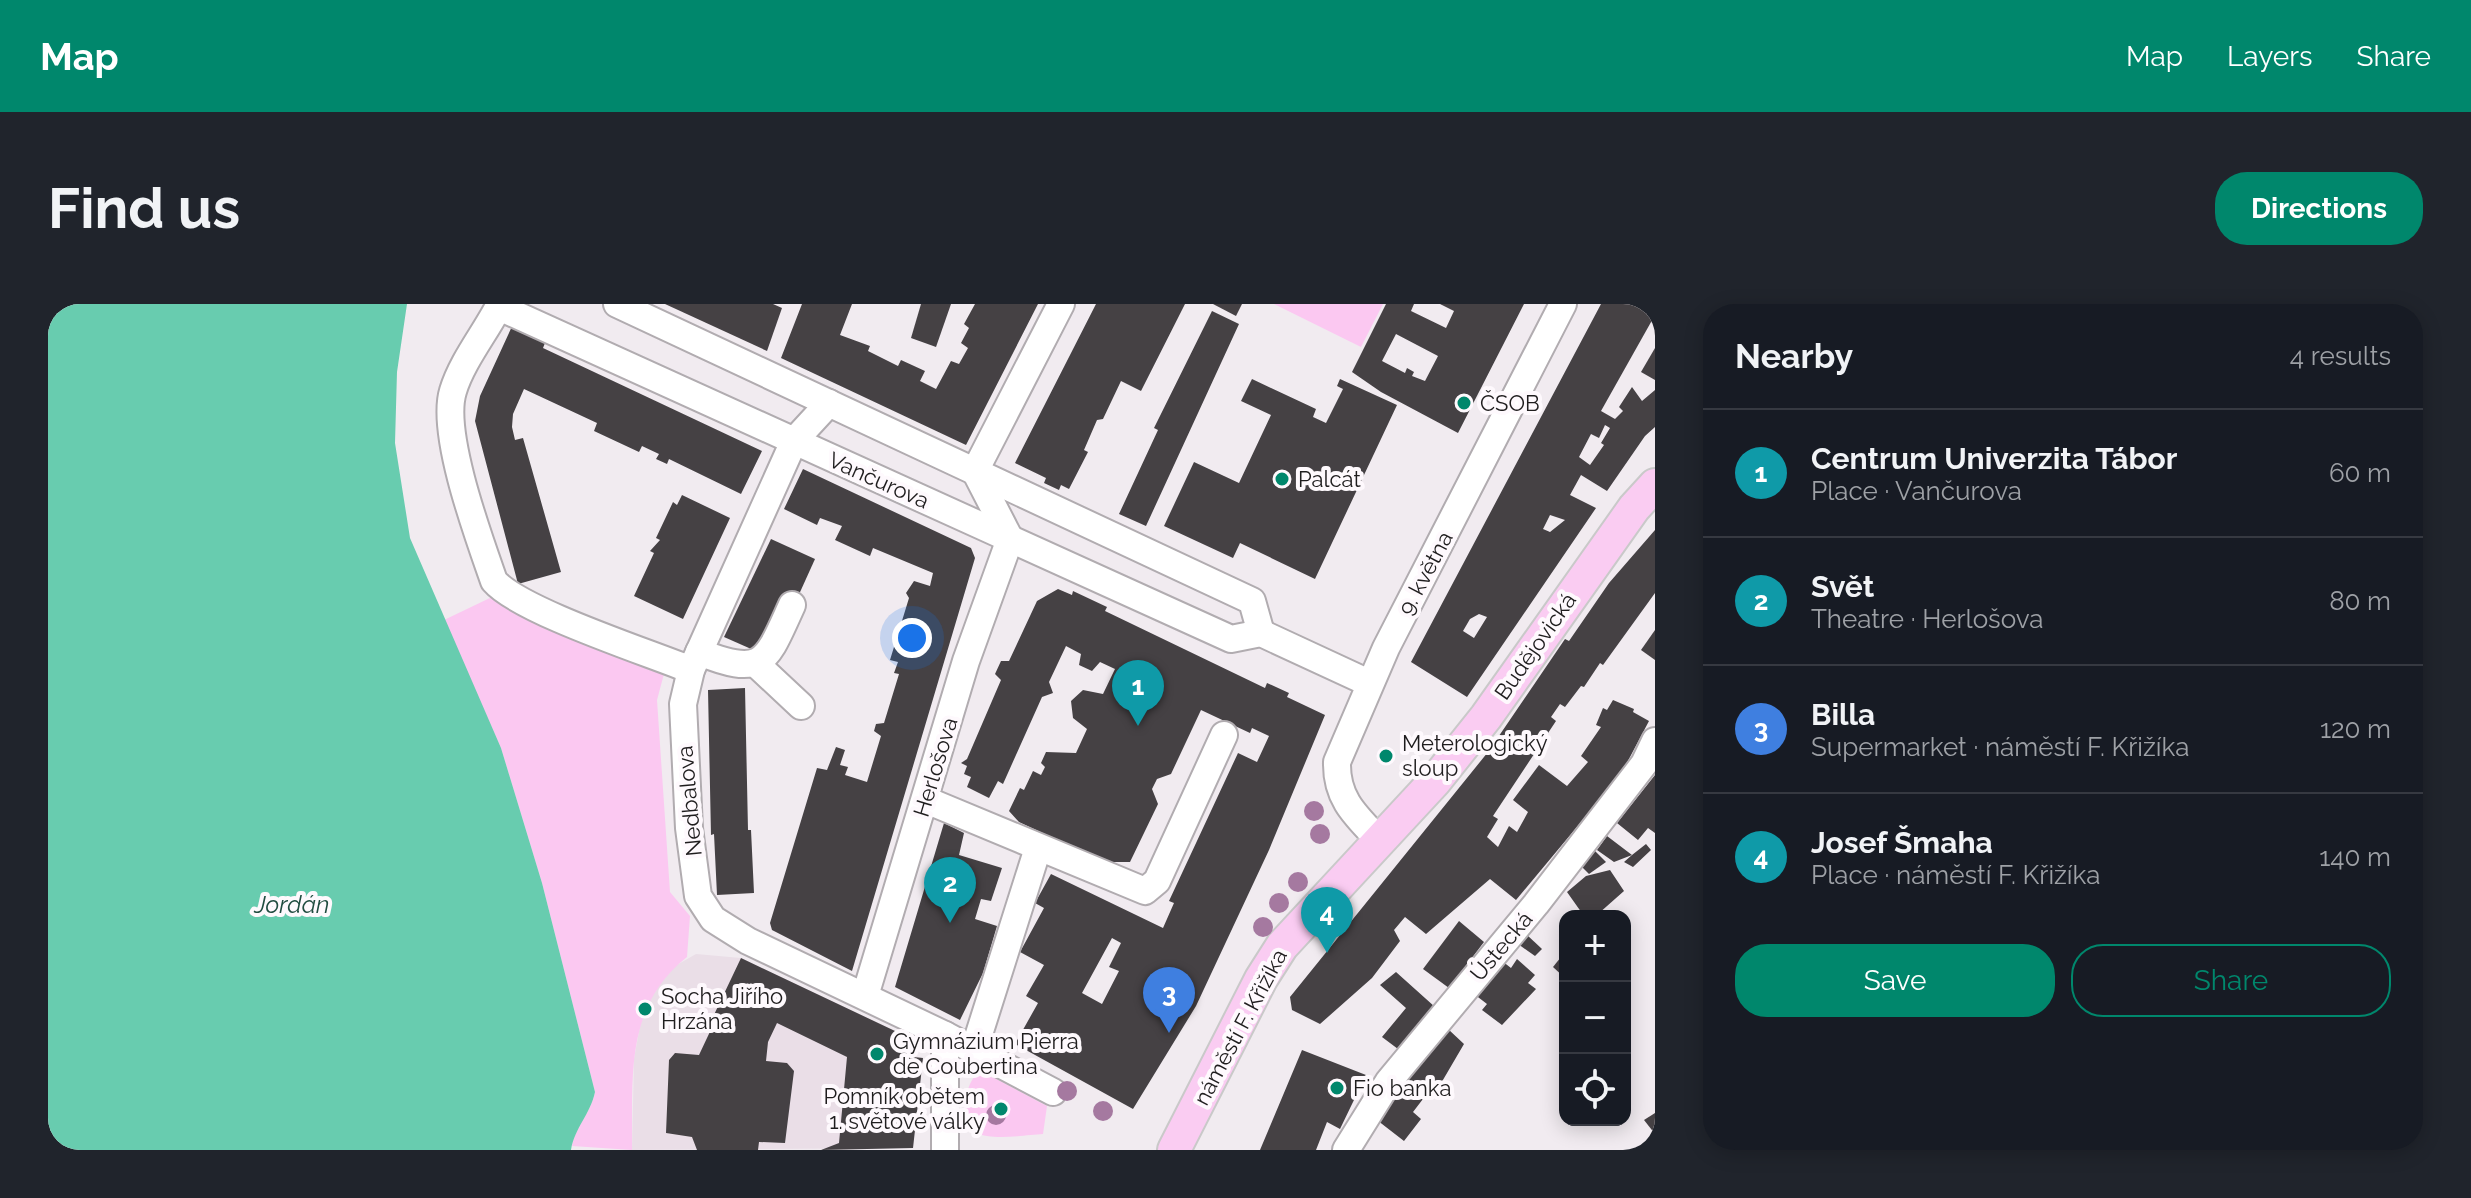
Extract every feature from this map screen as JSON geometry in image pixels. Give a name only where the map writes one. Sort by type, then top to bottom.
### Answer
[{"type":"main road","name":"Budějovická","points":[[1380,841],[1435,781],[1486,717],[1634,508],[1655,485]]},
{"type":"main road","name":"náměstí F. Křižíka","points":[[1174,1150],[1274,958],[1316,908],[1380,841]]},
{"type":"street","points":[[617,304],[1252,601],[1261,633]]},
{"type":"street","points":[[975,471],[1061,304]]},
{"type":"street","name":"9. května","points":[[1380,841],[1349,809],[1337,782],[1337,762],[1369,683],[1563,304]]},
{"type":"street","name":"Vančurova","points":[[755,663],[740,665],[695,661],[530,605],[503,592],[494,581],[459,466],[450,418],[453,390],[499,306],[1231,639],[1261,633],[1369,683]]},
{"type":"street","name":"Nedbalova","points":[[829,403],[794,441],[695,661],[683,704],[683,758],[698,896],[713,919],[748,941],[945,1035]]},
{"type":"street","points":[[975,471],[1010,539]]},
{"type":"street","name":"Herlošova","points":[[865,996],[966,661],[1010,539]]},
{"type":"street","points":[[792,605],[770,654],[755,663],[801,706]]},
{"type":"street","points":[[926,800],[1138,891],[1150,890],[1224,735]]},
{"type":"street","name":"Ústecká","points":[[1346,1150],[1389,1081],[1536,904],[1644,764],[1655,741]]},
{"type":"street","points":[[974,1050],[1038,848]]},
{"type":"street","points":[[945,1150],[945,1035],[1053,1092]]},
{"type":"shaded area","points":[[1274,304],[1383,304],[1361,347]]},
{"type":"shaded area","points":[[492,597],[665,670],[657,700],[670,892],[690,916],[687,957],[652,998],[636,1045],[632,1150],[572,1146],[595,1092],[542,883],[501,748],[444,620]]},
{"type":"shaded area","name":"Gymnázium Pierra de Coubertina","points":[[696,954],[741,958],[914,1040],[913,1056],[923,1058],[913,1148],[632,1150],[634,1059],[642,1015],[657,985],[675,966]]},
{"type":"shaded area","points":[[985,1073],[1047,1106],[1043,1134],[992,1137],[971,1130],[966,1121],[967,1092],[974,1077]]},
{"type":"water","name":"Jordán","points":[[48,304],[407,304],[397,372],[395,443],[410,538],[501,748],[542,883],[595,1092],[571,1150],[48,1150]]},
{"type":"building","points":[[665,304],[773,304],[782,308],[767,351]]},
{"type":"building","points":[[802,304],[852,304],[840,335],[870,346],[868,351],[898,366],[901,360],[925,371],[920,381],[936,389],[951,361],[959,364],[968,348],[961,343],[969,328],[964,324],[975,304],[1038,304],[966,445],[781,358]]},
{"type":"building","points":[[921,304],[951,304],[936,347],[911,338]]},
{"type":"building","points":[[1096,304],[1185,304],[1141,391],[1121,381],[1103,419],[1097,420],[1084,450],[1088,452],[1069,489],[1061,485],[1059,490],[1044,483],[1046,478],[1015,463]]},
{"type":"building","points":[[1213,304],[1242,304],[1236,316]]},
{"type":"building","points":[[1386,304],[1414,304],[1411,311],[1446,328],[1454,311],[1440,304],[1524,304],[1458,433],[1381,392],[1352,372]],"holes":[[[1396,334],[1438,356],[1425,381],[1412,376],[1414,372],[1407,368],[1405,373],[1382,361]]]},
{"type":"building","points":[[1601,304],[1655,304],[1655,315],[1601,411],[1615,419],[1623,411],[1619,407],[1632,387],[1642,401],[1655,390],[1655,427],[1645,436],[1607,491],[1581,475],[1570,495],[1596,508],[1467,697],[1411,662]],"holes":[[[1605,425],[1610,428],[1601,443],[1604,445],[1590,465],[1579,457],[1591,434],[1599,438]],[[1550,515],[1565,520],[1550,532],[1543,529]],[[1479,614],[1487,617],[1474,638],[1463,631],[1470,619]]]},
{"type":"building","points":[[1212,311],[1239,324],[1146,526],[1119,514],[1158,430],[1154,428]]},
{"type":"building","points":[[514,322],[547,338],[543,348],[762,451],[741,494],[669,459],[667,464],[656,459],[659,454],[642,446],[639,452],[594,431],[597,423],[524,389],[513,414],[512,427],[515,440],[523,438],[561,572],[518,584],[475,421],[480,396]]},
{"type":"building","points":[[1655,348],[1655,380],[1641,372]]},
{"type":"building","points":[[1252,379],[1316,409],[1313,417],[1326,423],[1343,389],[1337,386],[1340,379],[1397,405],[1315,579],[1240,543],[1233,558],[1164,526],[1194,462],[1239,483],[1271,415],[1241,401]]},
{"type":"building","points":[[803,469],[971,548],[975,558],[852,971],[772,930],[770,923],[817,768],[827,770],[836,747],[845,750],[840,765],[848,767],[845,775],[867,782],[881,736],[874,731],[876,724],[884,723],[899,674],[894,673],[898,662],[890,660],[909,598],[906,593],[914,581],[930,586],[933,573],[873,548],[870,556],[835,540],[842,526],[820,518],[817,525],[784,509]]},
{"type":"building","points":[[682,495],[730,518],[683,619],[634,596],[654,553],[650,551],[660,540],[656,538],[673,502],[677,505]]},
{"type":"building","points":[[1655,530],[1655,593],[1603,665],[1600,663],[1584,687],[1581,686],[1565,707],[1560,704],[1551,717],[1556,721],[1493,816],[1498,819],[1487,837],[1498,847],[1509,826],[1517,832],[1528,812],[1513,800],[1539,765],[1567,786],[1588,762],[1581,756],[1601,727],[1596,725],[1603,708],[1607,710],[1613,700],[1634,709],[1633,712],[1649,721],[1621,774],[1516,900],[1490,879],[1426,934],[1405,917],[1394,930],[1400,941],[1372,978],[1320,1024],[1292,1010],[1290,997],[1488,752],[1565,639],[1569,641],[1609,583]]},
{"type":"building","points":[[771,539],[815,559],[796,601],[758,652],[724,637]]},
{"type":"building","points":[[1058,589],[1072,595],[1073,591],[1107,607],[1105,611],[1265,688],[1267,683],[1289,693],[1287,697],[1325,715],[1269,850],[1196,1006],[1133,1109],[1015,1044],[1038,1003],[1026,996],[1044,965],[1020,952],[1044,908],[1035,903],[1051,874],[1163,928],[1174,903],[1169,901],[1238,753],[1257,762],[1269,736],[1252,728],[1250,733],[1201,710],[1171,774],[1157,779],[1152,789],[1158,804],[1130,862],[1105,862],[1019,822],[1009,811],[1020,788],[1024,790],[1033,771],[1041,775],[1045,767],[1041,763],[1046,752],[1076,753],[1087,729],[1073,718],[1071,701],[1083,690],[1103,694],[1115,669],[1100,662],[1092,671],[1079,665],[1081,654],[1066,646],[1049,682],[1053,693],[1042,697],[1003,784],[998,781],[989,798],[967,787],[971,777],[964,774],[967,766],[961,763],[967,759],[1001,680],[995,674],[1001,661],[1009,661],[1037,601]],"holes":[[[1112,938],[1121,943],[1109,967],[1119,971],[1102,1004],[1082,993]]]},
{"type":"building","points":[[1655,630],[1655,660],[1641,650]]},
{"type":"building","points":[[745,688],[748,830],[751,830],[754,893],[717,895],[714,834],[711,835],[708,690]]},
{"type":"building","points":[[1655,775],[1655,833],[1648,828],[1638,840],[1617,823]]},
{"type":"building","points":[[944,823],[964,833],[959,855],[1002,868],[991,901],[981,899],[975,919],[997,926],[983,973],[960,1020],[895,987]]},
{"type":"building","points":[[1607,836],[1632,855],[1614,862],[1597,850]]},
{"type":"building","points":[[1646,844],[1651,850],[1633,867],[1624,862]]},
{"type":"building","points":[[1595,851],[1606,862],[1589,874],[1582,867]]},
{"type":"building","points":[[1610,870],[1624,891],[1603,910],[1580,910],[1567,892],[1586,876]]},
{"type":"building","points":[[1459,921],[1484,942],[1449,988],[1423,969]]},
{"type":"building","points":[[1526,934],[1542,949],[1535,956],[1518,944]]},
{"type":"building","name":"Gymnázium Pierra de Coubertina","points":[[741,958],[914,1040],[913,1057],[923,1058],[913,1148],[821,1150],[839,1143],[847,1057],[777,1023],[768,1042],[766,1061],[787,1063],[794,1071],[785,1143],[759,1142],[758,1150],[697,1150],[692,1137],[666,1133],[669,1060],[675,1053],[699,1055]]},
{"type":"building","points":[[1517,959],[1535,975],[1528,983],[1536,989],[1502,1025],[1482,1010],[1487,1004],[1474,994],[1502,961],[1511,968]]},
{"type":"building","points":[[1396,972],[1435,1007],[1402,1052],[1382,1037],[1406,1008],[1380,985]]},
{"type":"building","points":[[1448,1029],[1464,1044],[1440,1085],[1436,1082],[1413,1112],[1421,1119],[1404,1141],[1373,1117]]},
{"type":"building","points":[[1302,1050],[1366,1075],[1340,1129],[1327,1122],[1316,1150],[1260,1150]]},
{"type":"building","points":[[1655,1113],[1655,1134],[1644,1120]]},
{"type":"place","name":"ČSOB","points":[[1464,403]]},
{"type":"place","name":"Palcát","points":[[1282,479]]},
{"type":"place","name":"Centrum Univerzita Tábor","points":[[1138,726]]},
{"type":"place","name":"Meterologický sloup","points":[[1386,756]]},
{"type":"place","name":"Svět","points":[[950,923]]},
{"type":"place","name":"Josef Šmaha","points":[[1327,953]]},
{"type":"place","name":"Socha Jiřího Hrzána","points":[[645,1009]]},
{"type":"place","name":"Billa","points":[[1169,1033]]},
{"type":"place","name":"Gymnázium Pierra de Coubertina","points":[[877,1054]]},
{"type":"place","name":"Fio banka","points":[[1337,1088]]},
{"type":"place","name":"Pomník obětem 1. světové války","points":[[1001,1109]]}]
